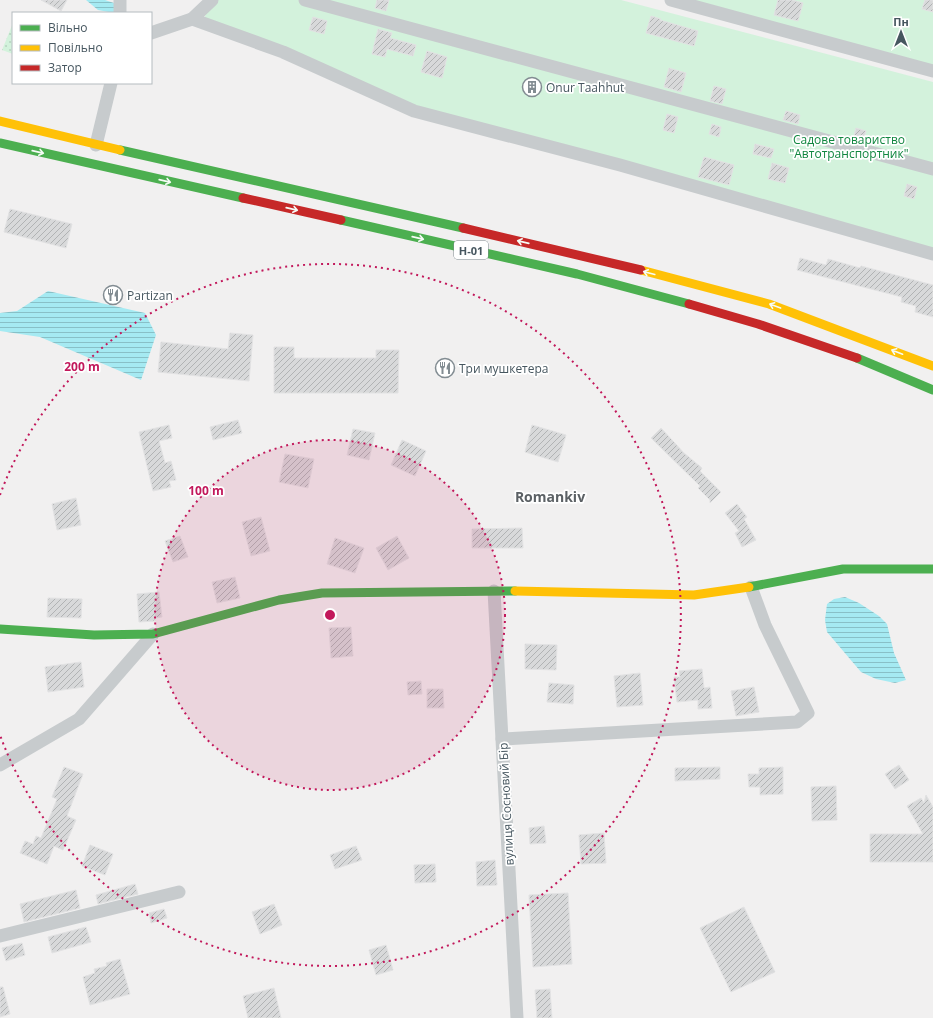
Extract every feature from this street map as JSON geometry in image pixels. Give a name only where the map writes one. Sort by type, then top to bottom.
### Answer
[{"type":"main road","name":"Н-01","points":[[0,121],[96,145],[599,259],[769,304],[933,366]]},
{"type":"main road","name":"Н-01","points":[[0,143],[570,273],[719,312],[832,349],[933,390]]},
{"type":"main road","points":[[0,629],[94,635],[153,634],[279,600],[322,593],[494,591],[694,595],[751,587],[843,569],[933,569]]},
{"type":"street","points":[[120,0],[120,12]]},
{"type":"street","points":[[152,33],[192,19],[212,0]]},
{"type":"street","points":[[305,0],[933,169]]},
{"type":"street","points":[[672,0],[933,71]]},
{"type":"street","points":[[192,19],[283,52],[414,111],[620,165],[933,254]]},
{"type":"street","points":[[96,145],[111,84]]},
{"type":"street","points":[[502,738],[797,722],[808,713],[765,625],[751,587]]},
{"type":"street","name":"вулиця Сосновий Бір","points":[[494,591],[517,1018]]},
{"type":"street","points":[[0,765],[79,719],[153,634]]},
{"type":"street","points":[[0,936],[180,892]]},
{"type":"green space","name":"Садове товариство \"Автотранспортник\"","points":[[210,0],[621,0],[933,82],[933,254],[414,111],[203,23]]},
{"type":"green space","points":[[671,0],[933,0],[933,71]]},
{"type":"green space","points":[[12,25],[12,54],[2,50]]},
{"type":"water","points":[[86,0],[105,0],[114,3],[114,12],[98,10]]},
{"type":"water","points":[[48,291],[145,313],[156,335],[141,380],[40,337],[0,331],[0,313],[17,311]]},
{"type":"water","points":[[845,597],[859,603],[879,616],[887,624],[894,653],[906,680],[895,683],[876,679],[861,672],[827,632],[825,620],[827,604],[834,599]]},
{"type":"building","points":[[41,0],[67,0],[61,11]]},
{"type":"building","points":[[377,0],[389,0],[386,11],[375,8]]},
{"type":"building","points":[[778,0],[792,0],[803,3],[798,21],[774,15]]},
{"type":"building","points":[[925,0],[933,0],[933,12],[922,9]]},
{"type":"building","points":[[651,16],[698,31],[694,46],[646,33]]},
{"type":"building","points":[[313,17],[327,21],[324,34],[309,30]]},
{"type":"building","points":[[378,29],[392,33],[390,38],[416,45],[413,56],[387,49],[385,57],[372,54]]},
{"type":"building","points":[[427,51],[447,57],[442,78],[421,72]]},
{"type":"building","points":[[669,68],[686,73],[681,92],[664,87]]},
{"type":"building","name":"Onur Taahhut","points":[[528,78],[541,82],[537,95],[524,92]]},
{"type":"building","points":[[714,86],[726,89],[722,104],[710,101]]},
{"type":"building","points":[[786,111],[800,115],[798,124],[783,120]]},
{"type":"building","points":[[667,114],[678,117],[674,133],[663,130]]},
{"type":"building","points":[[712,124],[721,127],[719,137],[709,134]]},
{"type":"building","points":[[856,128],[866,131],[863,142],[853,139]]},
{"type":"building","points":[[755,144],[774,149],[771,158],[753,154]]},
{"type":"building","points":[[704,157],[734,165],[729,185],[698,177]]},
{"type":"building","points":[[772,163],[789,168],[785,183],[768,179]]},
{"type":"building","points":[[907,184],[917,187],[914,199],[904,196]]},
{"type":"building","points":[[10,209],[72,224],[66,248],[4,232]]},
{"type":"building","points":[[800,258],[826,265],[828,259],[933,285],[933,317],[915,312],[916,306],[901,302],[902,297],[797,270]]},
{"type":"building","points":[[230,333],[253,335],[249,381],[158,372],[161,342],[228,349]]},
{"type":"building","points":[[274,347],[294,347],[294,358],[376,358],[376,350],[399,350],[398,393],[274,393]]},
{"type":"building","points":[[238,420],[242,433],[213,440],[210,427]]},
{"type":"building","points":[[169,425],[172,438],[159,441],[165,463],[171,461],[176,480],[169,481],[171,487],[153,491],[139,432]]},
{"type":"building","points":[[532,425],[566,435],[558,462],[525,452]]},
{"type":"building","points":[[661,428],[684,453],[702,468],[700,471],[721,492],[710,503],[710,500],[698,488],[700,486],[651,438]]},
{"type":"building","points":[[353,429],[375,433],[369,460],[347,455]]},
{"type":"building","points":[[402,440],[426,451],[415,476],[391,465]]},
{"type":"building","points":[[285,454],[314,459],[308,488],[279,482]]},
{"type":"building","points":[[76,498],[81,525],[57,530],[52,504]]},
{"type":"building","points":[[737,504],[747,517],[744,519],[756,540],[742,547],[735,533],[739,531],[725,513]]},
{"type":"building","points":[[261,517],[270,551],[251,556],[242,522]]},
{"type":"building","points":[[522,528],[523,548],[472,548],[472,529]]},
{"type":"building","points":[[180,536],[188,557],[173,562],[165,541]]},
{"type":"building","points":[[397,536],[409,558],[388,570],[376,548]]},
{"type":"building","points":[[335,538],[364,548],[355,573],[327,564]]},
{"type":"building","points":[[235,577],[240,598],[217,603],[212,582]]},
{"type":"building","points":[[159,592],[162,617],[155,618],[155,621],[139,622],[137,594]]},
{"type":"building","points":[[48,598],[82,599],[81,618],[47,617]]},
{"type":"building","points":[[351,627],[353,656],[331,658],[329,628]]},
{"type":"building","points":[[525,644],[557,645],[556,670],[525,669]]},
{"type":"building","points":[[81,662],[84,687],[48,692],[45,667]]},
{"type":"building","points":[[702,669],[704,688],[710,687],[712,708],[698,709],[698,700],[677,702],[674,677],[680,677],[679,671]]},
{"type":"building","points":[[640,673],[643,705],[617,707],[614,676]]},
{"type":"building","points":[[421,681],[422,694],[408,695],[407,682]]},
{"type":"building","points":[[549,683],[574,685],[573,704],[547,702]]},
{"type":"building","points":[[754,687],[759,712],[736,716],[731,691]]},
{"type":"building","points":[[427,689],[443,689],[444,708],[427,708]]},
{"type":"building","points":[[899,765],[909,780],[895,789],[885,774]]},
{"type":"building","points":[[64,767],[83,774],[67,816],[76,820],[63,850],[54,846],[47,864],[20,853],[25,841],[33,844],[36,836],[41,838],[57,799],[52,797]]},
{"type":"building","points":[[720,767],[720,779],[675,781],[675,768]]},
{"type":"building","points":[[783,767],[783,794],[760,795],[760,787],[749,787],[748,774],[759,774],[759,768]]},
{"type":"building","points":[[836,786],[837,820],[812,821],[811,787]]},
{"type":"building","points":[[926,795],[933,807],[933,862],[870,862],[870,834],[923,834],[907,806],[921,798],[924,803]]},
{"type":"building","points":[[544,826],[546,843],[530,844],[529,828]]},
{"type":"building","points":[[604,833],[606,863],[581,864],[579,835]]},
{"type":"building","points":[[90,845],[113,854],[105,875],[82,866]]},
{"type":"building","points":[[356,846],[362,860],[335,869],[330,855]]},
{"type":"building","points":[[495,860],[497,885],[477,886],[476,862]]},
{"type":"building","points":[[435,864],[436,882],[415,883],[414,865]]},
{"type":"building","points":[[135,884],[138,894],[98,904],[96,895]]},
{"type":"building","points":[[76,890],[80,908],[24,922],[20,904]]},
{"type":"building","points":[[568,893],[572,964],[533,967],[529,895]]},
{"type":"building","points":[[274,904],[282,925],[260,934],[252,912]]},
{"type":"building","points":[[744,907],[775,972],[731,992],[700,928]]},
{"type":"building","points":[[164,909],[167,918],[151,923],[149,913]]},
{"type":"building","points":[[86,927],[91,942],[52,953],[48,937]]},
{"type":"building","points":[[22,943],[25,955],[6,961],[2,948]]},
{"type":"building","points":[[386,945],[393,970],[376,975],[369,950]]},
{"type":"building","points":[[120,959],[130,994],[90,1005],[83,977],[95,973],[94,969],[107,966],[106,963]]},
{"type":"building","points":[[0,987],[3,987],[10,1014],[0,1017]]},
{"type":"building","points":[[274,988],[281,1018],[248,1018],[243,996]]},
{"type":"building","points":[[550,989],[552,1018],[537,1018],[535,990]]},
{"type":"traffic: fast","points":[[0,143],[243,198]]},
{"type":"traffic: fast","points":[[120,150],[463,228]]},
{"type":"traffic: fast","points":[[341,220],[577,274],[689,304]]},
{"type":"traffic: fast","points":[[857,358],[933,390]]},
{"type":"traffic: fast","points":[[749,587],[843,569],[933,569]]},
{"type":"traffic: fast","points":[[0,629],[94,635],[153,634],[279,600],[322,593],[515,591]]},
{"type":"traffic: slow","points":[[0,121],[120,150]]},
{"type":"traffic: slow","points":[[641,270],[769,304],[933,366]]},
{"type":"traffic: slow","points":[[515,591],[694,595],[749,587]]},
{"type":"traffic: jam","points":[[243,198],[341,220]]},
{"type":"traffic: jam","points":[[463,228],[641,270]]},
{"type":"traffic: jam","points":[[689,304],[758,324],[857,358]]},
{"type":"place","name":"Onur Taahhut","points":[[532,87]]},
{"type":"place","name":"Partizan","points":[[113,295]]},
{"type":"place","name":"Три мушкетера","points":[[445,368]]},
{"type":"district","name":"Romankiv","points":[[550,496]]}]
